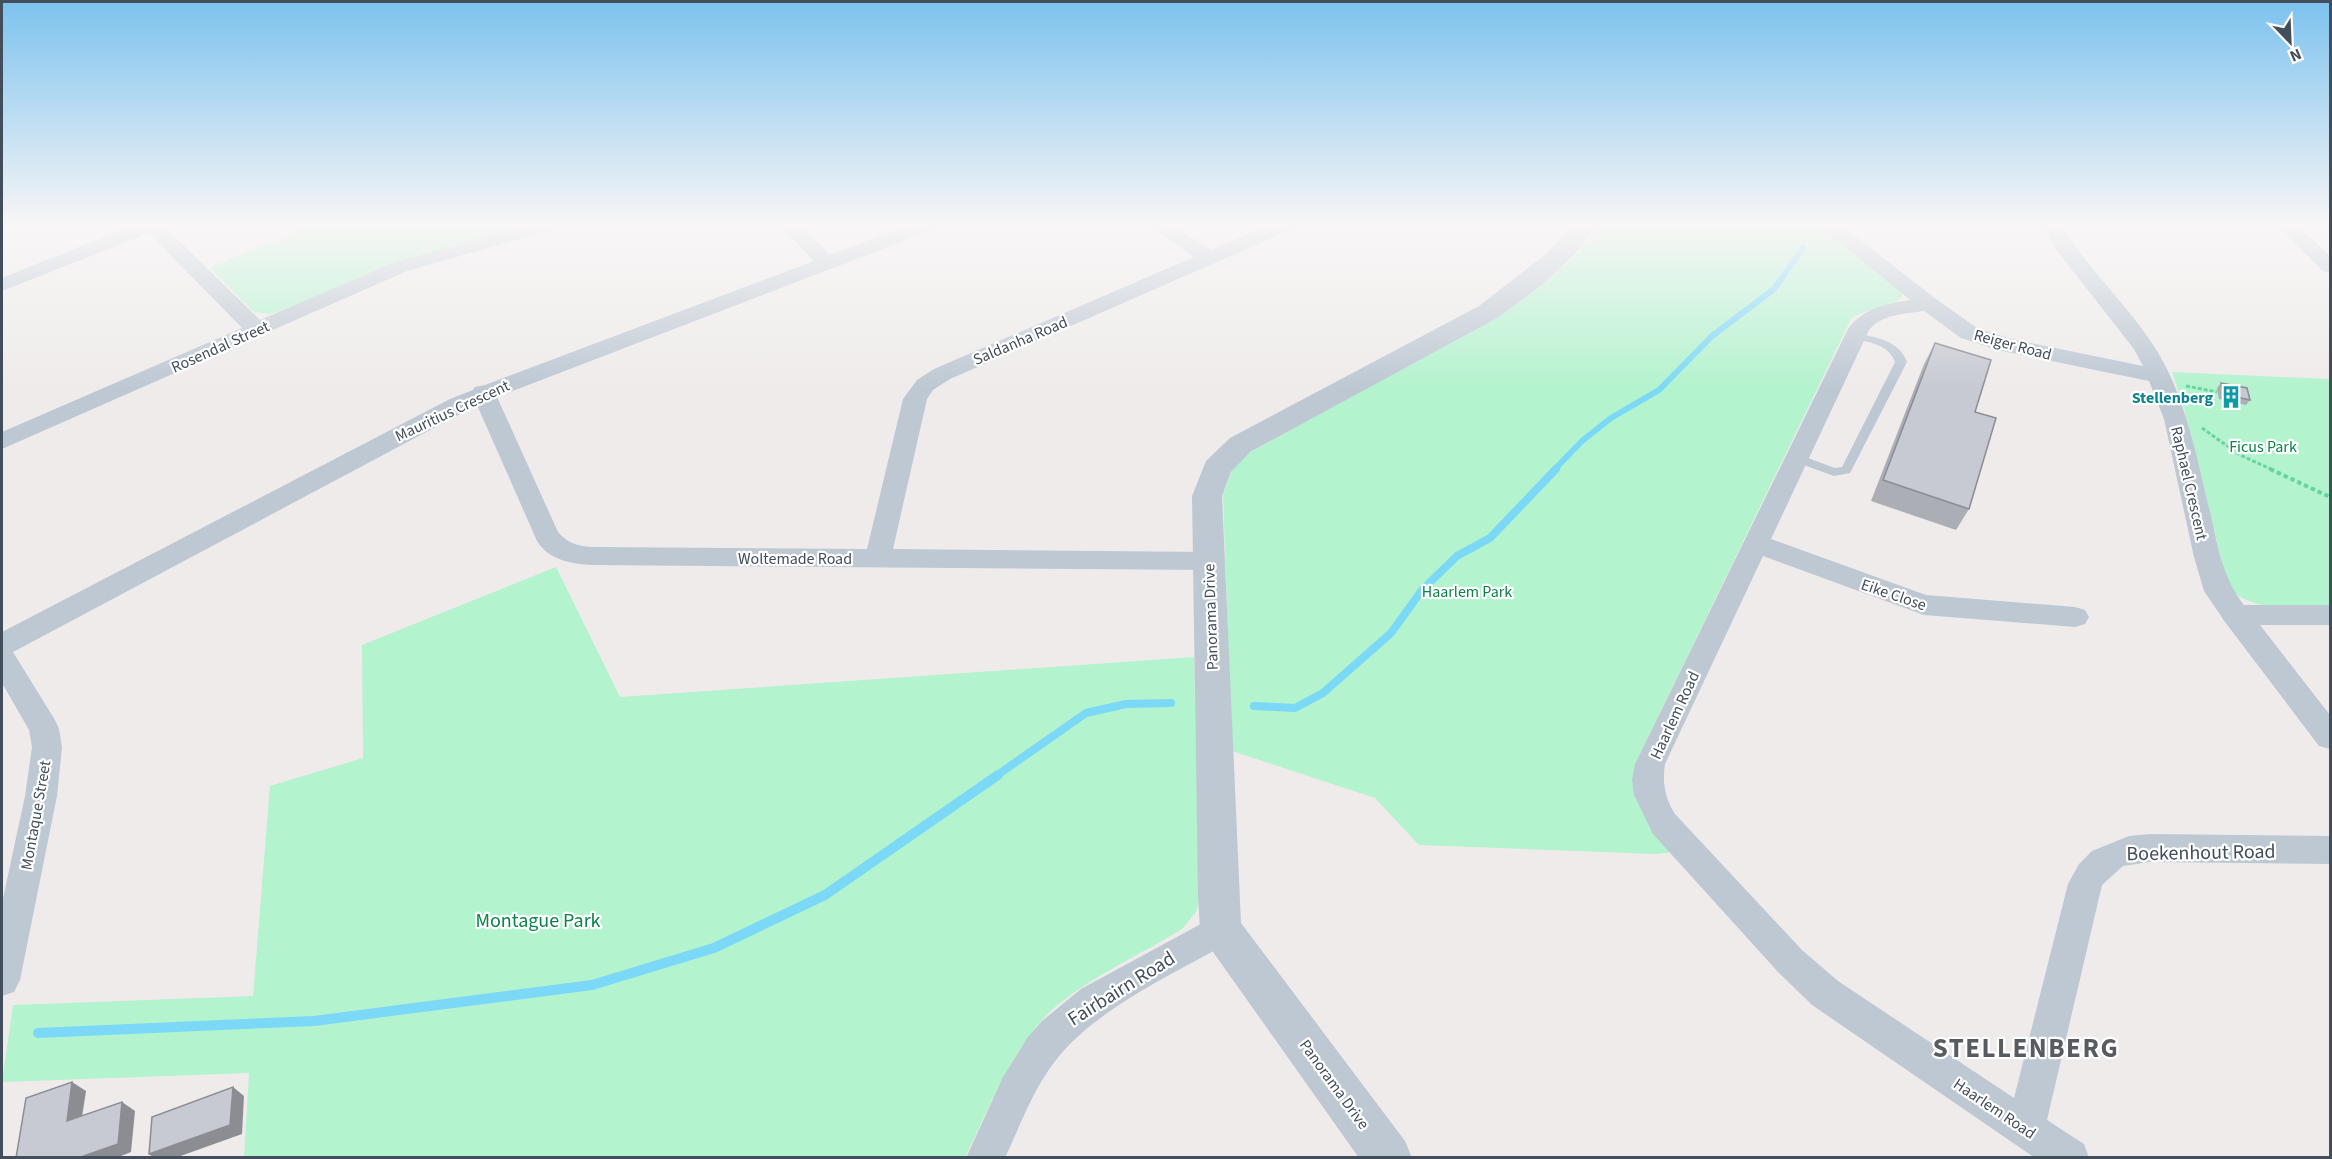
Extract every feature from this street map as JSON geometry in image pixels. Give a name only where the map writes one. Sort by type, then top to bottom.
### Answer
[{"type":"street","points":[[207,280],[256,330]]},
{"type":"street","name":"Rosendal Street","points":[[2,441],[371,280]]},
{"type":"street","name":"Mauritius Crescent","points":[[2,645],[442,411],[483,392],[781,280]]},
{"type":"street","name":"Saldanha Road","points":[[878,558],[915,399],[926,385],[942,374],[1158,280]]},
{"type":"street","name":"Panorama Drive","points":[[1388,1158],[1221,929],[1208,561],[1209,486],[1217,468],[1231,452],[1250,439],[1488,312],[1530,280]]},
{"type":"street","name":"Reiger Road","points":[[1898,280],[1960,328],[1992,341],[2158,376]]},
{"type":"street","name":"Raphael Crescent","points":[[2091,280],[2144,347],[2172,409],[2207,557],[2218,591],[2331,737]]},
{"type":"street","name":"Haarlem Road","points":[[1928,304],[1876,315],[1862,323],[1650,764],[1647,787],[1653,806],[1664,824],[1807,977],[1854,1013],[2070,1158]]},
{"type":"street","name":"Woltemade Road","points":[[483,392],[546,535],[562,551],[592,556],[1208,561]]},
{"type":"street","name":"Eike Close","points":[[1756,543],[1924,605],[2075,617]]},
{"type":"street","points":[[2235,615],[2331,615]]},
{"type":"street","name":"Montaque Street","points":[[2,659],[44,729],[47,747],[41,796],[2,980]]},
{"type":"street","name":"Boekenhout Road","points":[[2026,1128],[2085,884],[2098,863],[2112,855],[2150,848],[2331,850]]},
{"type":"street","name":"Fairbairn Road","points":[[985,1158],[1029,1066],[1057,1029],[1074,1013],[1094,1000],[1221,929]]},
{"type":"lane","points":[[1797,458],[1834,472],[1846,470],[1901,362],[1898,353],[1891,348],[1855,336]]},
{"type":"path","points":[[2172,409],[2240,455],[2331,497]]},
{"type":"green space","points":[[222,280],[369,280],[270,314],[254,312]]},
{"type":"green space","name":"Haarlem Park","points":[[1547,280],[1887,280],[1902,293],[1902,297],[1893,303],[1864,312],[1851,319],[1636,762],[1634,788],[1637,800],[1649,822],[1673,852],[1655,854],[1419,845],[1375,798],[1232,751],[1223,494],[1233,469],[1247,454],[1503,313]]},
{"type":"green space","name":"Ficus Park","points":[[2172,372],[2330,379],[2330,605],[2290,607],[2262,605],[2238,595],[2228,586],[2184,408]]},
{"type":"green space","name":"Montague Park","points":[[556,567],[620,697],[1194,657],[1199,903],[1196,912],[1182,929],[1091,981],[1044,1018],[1031,1033],[1009,1067],[965,1157],[244,1157],[249,1073],[2,1082],[13,1005],[253,996],[270,786],[363,758],[362,645]]},
{"type":"building","points":[[1935,343],[1991,360],[1975,412],[1996,418],[1969,509],[1883,480]]},
{"type":"building","points":[[2221,383],[2247,388],[2250,400],[2223,394]]},
{"type":"building","points":[[72,1082],[67,1121],[122,1102],[118,1144],[78,1158],[16,1158],[26,1098]]},
{"type":"building","points":[[233,1087],[230,1125],[149,1154],[152,1117]]},
{"type":"waterway","points":[[1554,470],[1582,441],[1611,418],[1659,390],[1712,336],[1774,289],[1780,280]]},
{"type":"waterway","points":[[1254,706],[1295,708],[1323,693],[1391,633],[1422,590],[1457,556],[1490,538],[1556,469]]},
{"type":"waterway","points":[[996,776],[1086,713],[1126,704],[1171,703]]},
{"type":"waterway","points":[[38,1033],[314,1021],[592,985],[714,948],[825,895],[998,775]]},
{"type":"place","name":"Stellenberg","points":[[2231,397]]},
{"type":"district","name":"STELLENBERG","points":[[2026,1048]]}]
